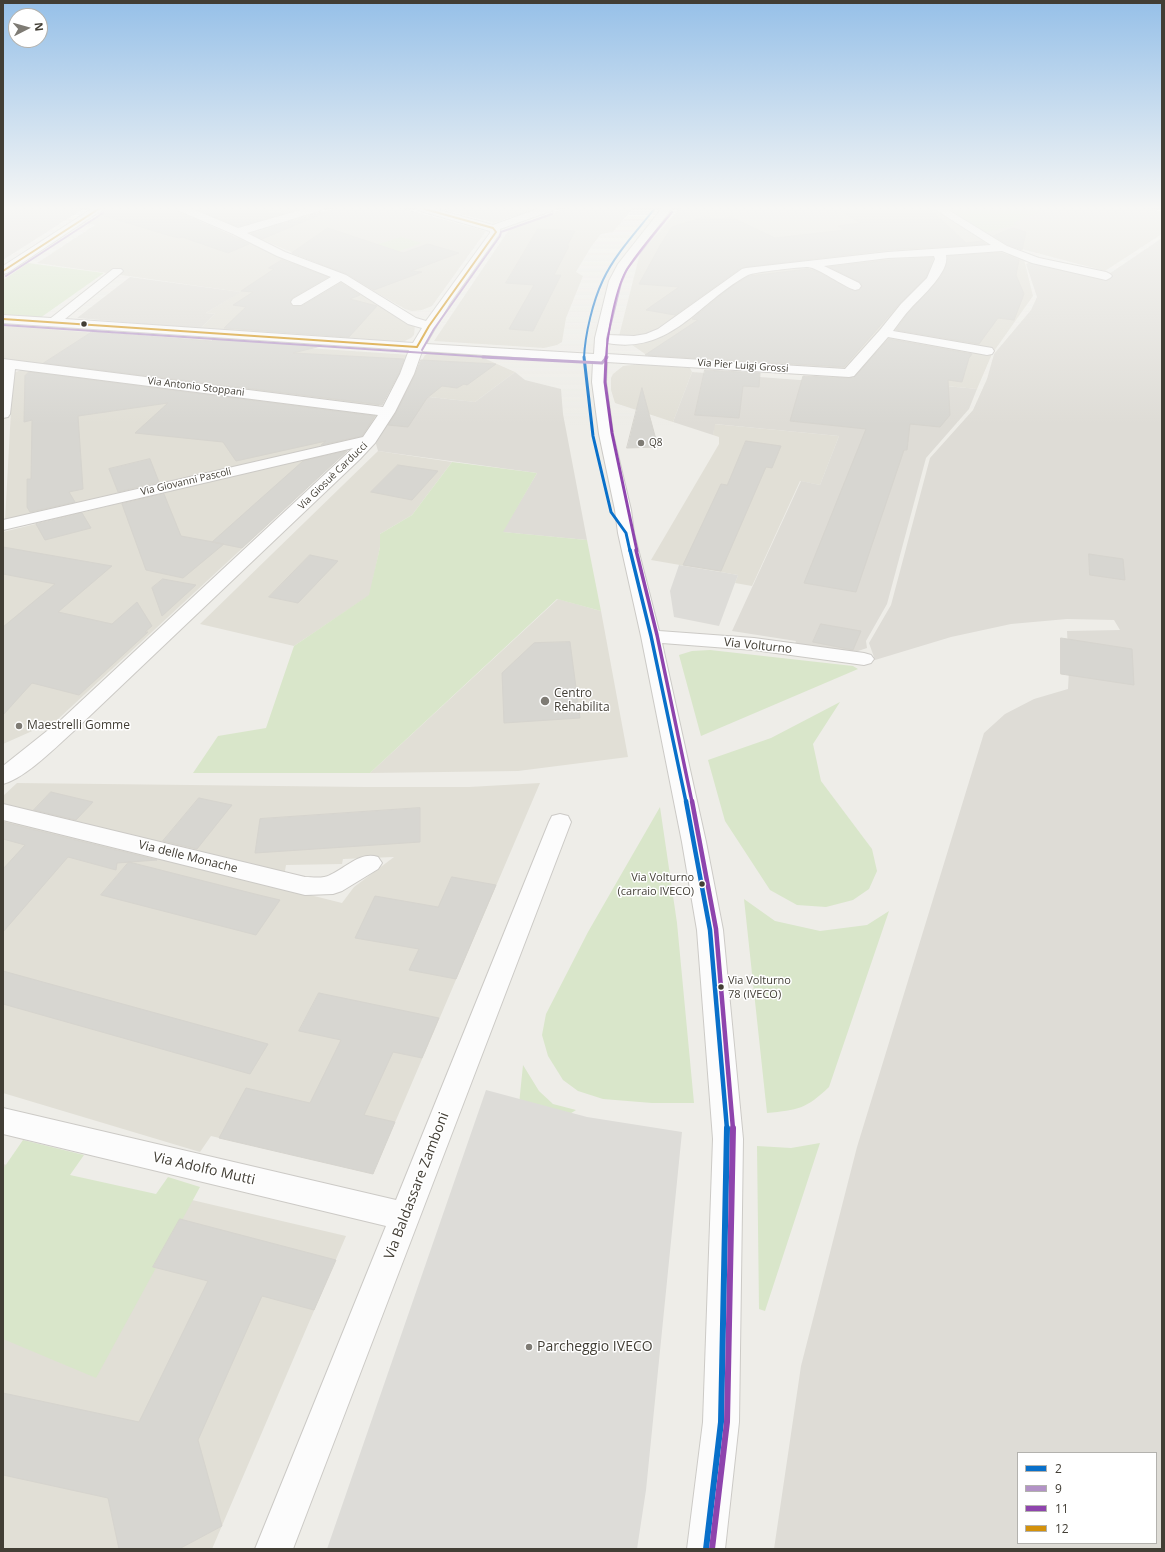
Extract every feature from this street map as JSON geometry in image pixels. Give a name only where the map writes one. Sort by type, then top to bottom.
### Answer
[{"type":"street","points":[[53,323],[105,280]]},
{"type":"street","points":[[297,302],[334,280]]},
{"type":"street","points":[[346,280],[412,321],[429,326]]},
{"type":"street","name":"Via Giosuè Carducci","points":[[3,777],[29,758],[69,724],[248,557],[370,440],[388,412],[407,374],[417,347],[429,326],[461,280]]},
{"type":"street","points":[[604,280],[591,316],[584,356],[593,436],[611,512],[626,533]]},
{"type":"street","points":[[615,280],[602,338],[599,382],[606,434],[623,510],[626,533],[652,636],[694,842],[710,930],[727,1120],[726,1249],[721,1422],[706,1549]]},
{"type":"street","points":[[619,358],[648,338],[663,332],[732,280]]},
{"type":"street","points":[[844,280],[855,286]]},
{"type":"street","name":"Via Pier Luigi Grossi","points":[[3,319],[417,347],[849,373],[885,333],[905,307],[931,280]]},
{"type":"street","points":[[885,333],[986,351]]},
{"type":"street","points":[[602,338],[612,340],[648,338]]},
{"type":"street","points":[[4,405],[6,363]]},
{"type":"street","name":"Via Antonio Stoppani","points":[[6,363],[388,412]]},
{"type":"street","name":"Via Giovanni Pascoli","points":[[3,525],[370,440]]},
{"type":"street","name":"Via Volturno","points":[[652,636],[754,644],[864,659]]},
{"type":"street","name":"Via Giosuè Carducci","points":[[3,758],[69,724]]},
{"type":"street","name":"Via delle Monache","points":[[3,812],[305,886],[333,884],[370,863]]},
{"type":"street","name":"Via Baldassare Zamboni","points":[[274,1549],[560,822]]},
{"type":"street","name":"Via Adolfo Mutti","points":[[3,1121],[405,1216]]},
{"type":"shaded area","points":[[126,280],[155,280],[241,292],[206,313],[215,314],[200,329],[77,318]]},
{"type":"shaded area","points":[[159,280],[343,280],[415,325],[414,335],[401,343],[200,329],[215,314],[206,313],[240,292]]},
{"type":"shaded area","points":[[355,280],[450,280],[432,306],[422,310],[412,311],[405,309]]},
{"type":"shaded area","points":[[475,280],[581,280],[566,318],[562,342],[557,345],[544,348],[434,341]]},
{"type":"shaded area","points":[[633,280],[1029,280],[1033,296],[992,354],[977,389],[862,378],[843,370],[648,356],[619,336]]},
{"type":"shaded area","points":[[1031,280],[1162,280],[1162,1549],[774,1549],[801,1366],[857,1147],[984,733],[1005,714],[1034,699],[1068,689],[1069,670],[1067,631],[1120,630],[1114,620],[1067,619],[1011,624],[951,637],[875,660],[869,643],[891,605],[930,458],[973,410],[987,379],[994,354],[1031,310],[1037,297]]},
{"type":"shaded area","points":[[3,326],[411,355],[390,391],[379,406],[3,359]]},
{"type":"shaded area","points":[[434,350],[470,352],[515,372],[475,402],[402,394],[425,355]]},
{"type":"shaded area","points":[[639,364],[690,368],[692,372],[673,422],[615,403],[611,390],[611,378],[613,374],[623,366]]},
{"type":"shaded area","points":[[24,369],[381,414],[363,438],[322,446],[5,521],[13,373]]},
{"type":"shaded area","points":[[515,372],[525,380],[561,389],[563,414],[587,540],[502,532],[537,473],[378,451],[376,436],[402,394],[475,402]]},
{"type":"shaded area","points":[[692,372],[841,383],[862,378],[977,389],[969,409],[926,458],[887,604],[866,641],[867,648],[855,652],[795,644],[796,641],[732,631],[801,481],[820,485],[839,436],[715,424],[713,435],[673,422]]},
{"type":"shaded area","points":[[714,424],[839,436],[820,485],[800,481],[752,586],[735,583],[738,575],[651,560],[719,444],[719,437],[713,435]]},
{"type":"shaded area","points":[[339,449],[346,450],[345,453],[57,720],[3,744],[3,532]]},
{"type":"shaded area","points":[[378,451],[452,462],[412,515],[380,534],[380,547],[370,595],[294,646],[200,624]]},
{"type":"shaded area","points":[[679,565],[738,575],[719,626],[674,617],[670,591]]},
{"type":"shaded area","points":[[558,599],[601,611],[628,757],[518,771],[370,773]]},
{"type":"shaded area","points":[[17,783],[469,787],[540,783],[373,1174],[211,1136],[200,1152],[3,1093],[3,821],[103,843],[342,903],[354,887],[394,857],[343,859],[342,864],[286,865],[285,871],[273,871],[3,804],[3,796]]},
{"type":"shaded area","name":"Parcheggio IVECO","points":[[486,1090],[587,1117],[682,1132],[646,1490],[637,1549],[327,1549]]},
{"type":"shaded area","points":[[3,1164],[186,1210],[192,1200],[346,1236],[212,1549],[3,1549]]},
{"type":"green space","points":[[3,280],[93,280],[40,318],[3,315]]},
{"type":"green space","points":[[452,462],[537,473],[503,532],[587,540],[601,611],[557,599],[370,773],[193,773],[218,736],[266,728],[294,646],[369,595],[380,547],[380,534],[412,515]]},
{"type":"green space","points":[[710,650],[853,666],[858,669],[701,736],[679,655],[692,651]]},
{"type":"green space","points":[[840,702],[813,744],[821,781],[872,849],[877,871],[869,889],[853,900],[826,907],[797,905],[770,890],[725,821],[708,760],[771,738]]},
{"type":"green space","points":[[660,807],[677,923],[694,1103],[652,1103],[603,1099],[578,1091],[563,1080],[548,1056],[542,1035],[546,1014],[588,932]]},
{"type":"green space","points":[[744,899],[775,921],[820,931],[867,925],[889,911],[829,1087],[807,1104],[787,1111],[767,1113]]},
{"type":"green space","points":[[523,1065],[539,1091],[553,1104],[576,1110],[557,1122],[516,1134]]},
{"type":"green space","points":[[23,1140],[84,1155],[70,1175],[156,1194],[168,1177],[200,1187],[96,1378],[3,1339],[3,1169]]},
{"type":"green space","points":[[820,1143],[765,1311],[759,1309],[757,1146],[791,1148]]},
{"type":"building","points":[[257,280],[322,280],[292,298],[290,303],[293,306],[302,306],[341,283],[360,295],[350,299],[377,306],[349,337],[224,328],[246,307],[233,305],[253,292],[241,291]]},
{"type":"building","points":[[358,280],[400,280],[374,290]]},
{"type":"building","points":[[508,280],[558,280],[533,331],[509,329],[534,285],[506,283]]},
{"type":"building","points":[[641,280],[724,280],[675,315],[646,310],[679,287],[639,284]]},
{"type":"building","points":[[742,280],[834,280],[855,291],[862,287],[860,282],[857,280],[923,280],[900,303],[844,367],[645,355],[698,320],[692,319],[731,287]]},
{"type":"building","points":[[938,280],[1018,280],[1024,294],[1014,320],[998,318],[979,344],[896,330],[907,314]]},
{"type":"building","points":[[92,332],[212,341],[214,339],[321,346],[293,353],[404,359],[399,373],[382,405],[44,363]]},
{"type":"building","points":[[889,339],[972,354],[969,358],[962,382],[948,380],[950,415],[940,427],[910,424],[907,450],[904,450],[856,592],[804,583],[866,429],[790,421],[803,376],[854,377]]},
{"type":"building","points":[[421,360],[496,364],[467,385],[464,384],[457,388],[442,386],[427,398],[408,427],[388,425],[396,413]]},
{"type":"building","points":[[705,370],[760,373],[759,387],[743,386],[739,418],[695,415]]},
{"type":"building","points":[[29,372],[375,416],[362,436],[321,445],[326,441],[236,461],[223,442],[135,433],[168,403],[78,416],[83,489],[69,492],[75,502],[30,512],[27,507],[27,479],[31,479],[32,420],[24,422],[25,376]]},
{"type":"building","points":[[642,388],[658,447],[627,448]]},
{"type":"building","points":[[746,441],[781,446],[772,468],[766,467],[721,571],[683,565],[721,484],[727,485]]},
{"type":"building","points":[[347,451],[242,548],[212,542],[303,461]]},
{"type":"building","points":[[150,459],[159,482],[118,492],[109,469]]},
{"type":"building","points":[[398,465],[438,471],[412,500],[371,492]]},
{"type":"building","points":[[164,494],[181,536],[224,544],[183,578],[146,570],[122,504]]},
{"type":"building","points":[[82,513],[91,528],[45,540],[36,524]]},
{"type":"building","points":[[3,547],[112,566],[58,612],[112,624],[137,602],[152,626],[145,632],[148,632],[79,695],[32,683],[3,715],[3,627],[55,584],[3,574]]},
{"type":"building","points":[[1089,554],[1123,559],[1125,580],[1090,575]]},
{"type":"building","points":[[310,555],[338,561],[298,603],[269,597]]},
{"type":"building","points":[[163,579],[196,585],[162,616],[152,588]]},
{"type":"building","points":[[821,624],[861,631],[853,650],[813,642]]},
{"type":"building","points":[[1061,638],[1132,649],[1134,685],[1061,674]]},
{"type":"building","points":[[570,642],[580,718],[504,723],[502,673],[534,643]]},
{"type":"building","points":[[51,792],[93,802],[76,820],[34,810]]},
{"type":"building","points":[[199,798],[232,805],[197,849],[163,841]]},
{"type":"building","points":[[420,808],[420,842],[255,853],[260,819]]},
{"type":"building","points":[[3,822],[157,860],[117,863],[116,870],[68,857],[3,932],[3,869],[25,845],[3,839]]},
{"type":"building","points":[[129,862],[280,900],[256,935],[101,895]]},
{"type":"building","points":[[452,877],[496,885],[456,979],[409,970],[419,949],[355,938],[375,896],[438,907]]},
{"type":"building","points":[[3,971],[268,1044],[250,1074],[3,1004]]},
{"type":"building","points":[[319,993],[439,1018],[422,1058],[393,1052],[364,1115],[395,1122],[373,1174],[219,1138],[246,1088],[310,1103],[341,1040],[299,1031]]},
{"type":"building","points":[[180,1219],[336,1260],[314,1310],[262,1296],[198,1440],[222,1526],[179,1549],[119,1549],[108,1498],[3,1475],[3,1393],[139,1422],[208,1281],[153,1267]]},
{"type":"transit line","name":"12","points":[[3,319],[417,347],[429,326],[461,280]]},
{"type":"transit line","name":"9","points":[[422,350],[434,329],[468,280]]},
{"type":"transit line","name":"2","points":[[603,280],[591,316],[584,356],[593,436],[611,512],[626,533],[651,636],[694,842],[710,930],[728,1139],[721,1422],[706,1549]]},
{"type":"transit line","name":"9","points":[[3,325],[417,353],[602,363],[607,358],[607,339],[622,280]]},
{"type":"transit line","name":"11","points":[[622,280],[607,339],[605,382],[612,433],[629,509],[632,532],[657,635],[700,841],[716,929],[734,1139],[727,1422],[712,1549]]},
{"type":"place","name":"Q8","points":[[641,443]]},
{"type":"place","name":"Centro Rehabilita","points":[[545,701]]},
{"type":"place","name":"Maestrelli Gomme","points":[[19,726]]},
{"type":"place","name":"Via Volturno (carraio IVECO)","points":[[702,884]]},
{"type":"place","name":"Via Volturno 78 (IVECO)","points":[[721,987]]},
{"type":"place","name":"Parcheggio IVECO","points":[[529,1347]]}]
